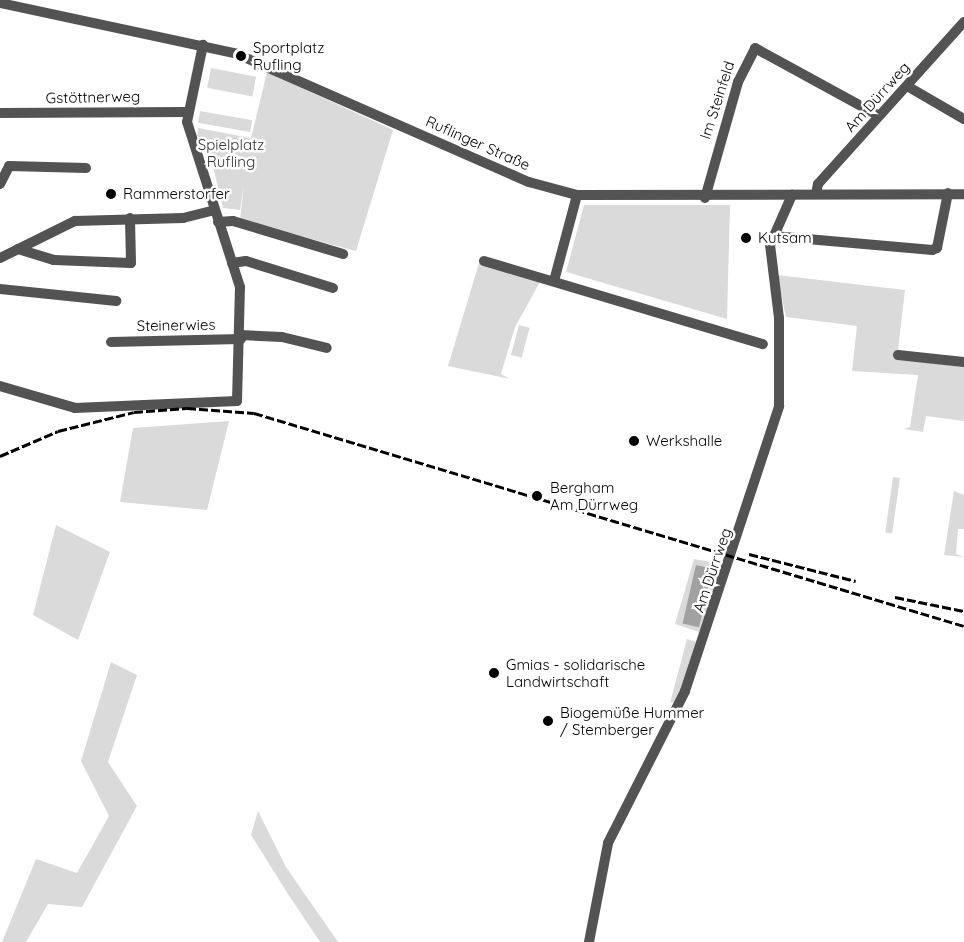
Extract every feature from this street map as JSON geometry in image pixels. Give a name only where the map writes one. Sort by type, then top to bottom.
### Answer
[{"type":"street","name":"Ruflinger Straße","points":[[0,3],[203,45],[275,69],[529,182],[577,195],[705,198],[816,194],[964,194]]},
{"type":"street","name":"Am Dürrweg","points":[[816,194],[818,184],[964,22]]},
{"type":"street","points":[[0,386],[75,408],[237,401],[241,337],[240,287],[214,210],[187,112],[203,45]]},
{"type":"street","name":"Im Steinfeld","points":[[705,198],[738,82],[755,48],[879,116]]},
{"type":"street","points":[[907,86],[964,119]]},
{"type":"street","name":"Gstöttnerweg","points":[[0,113],[187,112]]},
{"type":"street","points":[[0,184],[9,166],[86,168]]},
{"type":"street","points":[[792,195],[789,211],[772,236],[932,250],[948,193]]},
{"type":"street","points":[[554,281],[577,195]]},
{"type":"street","points":[[0,258],[61,225],[130,218],[183,219],[214,210]]},
{"type":"street","points":[[18,249],[54,260],[131,263],[130,218]]},
{"type":"street","points":[[218,222],[233,221],[343,254]]},
{"type":"street","name":"Am Dürrweg","points":[[589,942],[608,843],[685,691],[779,406],[772,236]]},
{"type":"street","points":[[232,263],[246,261],[333,288]]},
{"type":"street","points":[[484,261],[763,344]]},
{"type":"street","points":[[0,289],[116,301]]},
{"type":"street","name":"Steinerwies","points":[[111,342],[282,337],[327,348]]},
{"type":"street","points":[[898,355],[964,362]]},
{"type":"green space","points":[[211,68],[256,77],[252,96],[207,88]]},
{"type":"green space","name":"Spielplatz Rufling","points":[[267,72],[393,130],[356,251],[240,220],[244,185],[240,210],[223,208],[207,141],[197,136],[198,128],[251,138]]},
{"type":"green space","points":[[200,111],[252,120],[250,132],[198,123]]},
{"type":"green space","points":[[584,205],[730,205],[727,319],[566,272]]},
{"type":"green space","points":[[479,263],[540,282],[515,327],[501,374],[510,379],[448,366]]},
{"type":"green space","points":[[777,275],[905,290],[897,359],[964,367],[964,421],[926,416],[923,432],[904,429],[910,427],[918,375],[852,371],[857,326],[786,317]]},
{"type":"green space","points":[[519,325],[530,328],[522,358],[511,355]]},
{"type":"green space","points":[[229,421],[207,510],[120,502],[133,428]]},
{"type":"green space","points":[[893,477],[900,478],[892,533],[885,532]]},
{"type":"green space","points":[[954,491],[964,495],[964,529],[958,529],[956,554],[964,557],[944,555]]},
{"type":"green space","points":[[56,525],[110,552],[78,640],[33,615]]},
{"type":"green space","points":[[694,559],[728,565],[699,632],[675,624]]},
{"type":"green space","points":[[687,639],[696,642],[678,701],[670,703]]},
{"type":"green space","points":[[111,662],[137,675],[108,762],[137,806],[82,907],[48,904],[26,942],[2,942],[36,859],[77,873],[109,816],[81,761]]},
{"type":"green space","points":[[258,811],[286,867],[338,942],[320,942],[251,835]]},
{"type":"shaded area","points":[[696,565],[713,569],[699,627],[683,623]]},
{"type":"railway","points":[[0,456],[58,431],[134,412],[187,408],[254,413],[964,626]]},
{"type":"railway","points":[[749,554],[856,581]]},
{"type":"railway","points":[[895,597],[964,611]]},
{"type":"place","name":"Sportplatz Rufling","points":[[241,56]]},
{"type":"place","name":"Rammerstorfer","points":[[111,194]]},
{"type":"place","name":"Kutsam","points":[[746,238]]},
{"type":"place","name":"Werkshalle","points":[[634,441]]},
{"type":"place","name":"Bergham Am Dürrweg","points":[[537,496]]},
{"type":"place","name":"Gmias - solidarische Landwirtschaft","points":[[494,673]]},
{"type":"place","name":"Biogemüße Hummer / Stemberger","points":[[548,721]]}]
